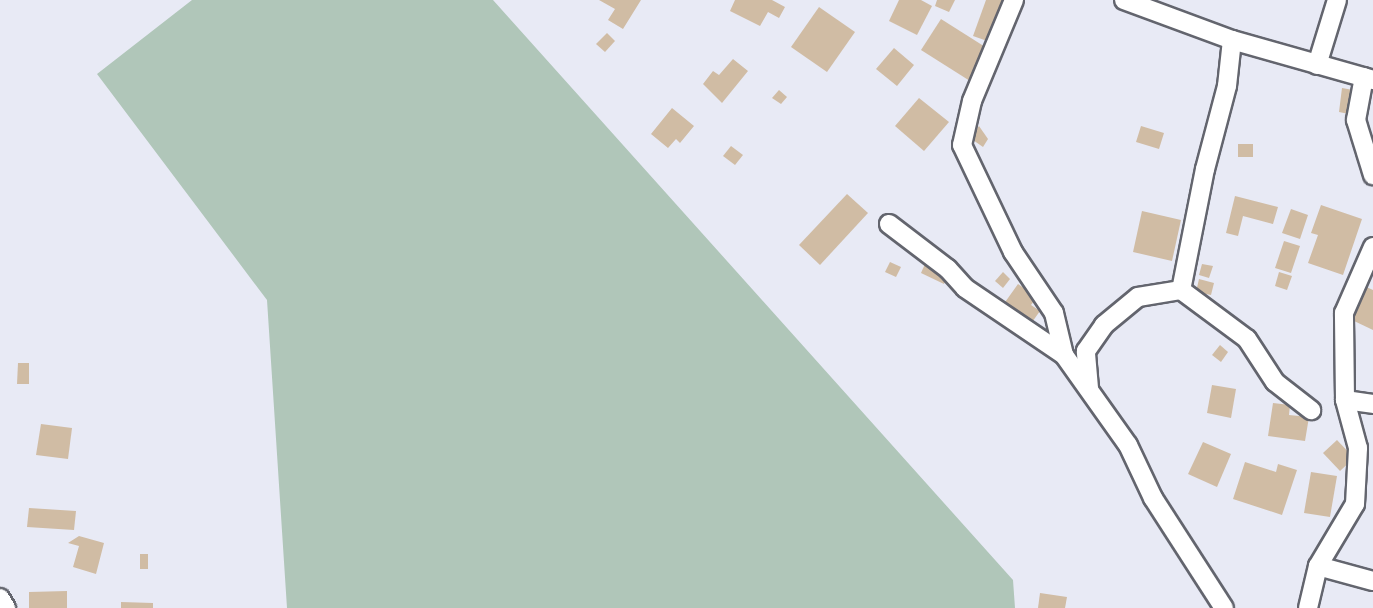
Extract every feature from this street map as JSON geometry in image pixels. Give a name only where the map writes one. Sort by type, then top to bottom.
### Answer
[{"type":"street","points":[[1014,0],[972,101],[962,145],[1013,252],[1054,313],[1064,355]]},
{"type":"street","points":[[1124,0],[1231,40],[1369,78],[1356,120],[1373,175]]},
{"type":"street","points":[[1317,65],[1337,0]]},
{"type":"street","points":[[1181,290],[1205,169],[1227,86],[1231,40]]},
{"type":"street","points":[[889,224],[948,269],[965,288],[1064,355],[1128,444],[1153,498],[1224,608]]},
{"type":"street","points":[[1308,608],[1318,566],[1355,504],[1358,448],[1345,400],[1344,313],[1373,247]]},
{"type":"street","points":[[1089,388],[1086,351],[1104,325],[1138,297],[1181,290],[1247,339],[1275,382],[1311,410]]},
{"type":"street","points":[[1345,400],[1373,404]]},
{"type":"street","points":[[1318,566],[1373,581]]},
{"type":"street","points":[[0,598],[6,608]]},
{"type":"green space","points":[[192,0],[493,0],[1013,580],[1015,608],[287,608],[267,300],[97,74]]},
{"type":"building","points":[[599,0],[641,0],[623,29],[608,20],[615,9]]},
{"type":"building","points":[[735,0],[772,0],[785,7],[779,18],[768,12],[760,26],[730,11]]},
{"type":"building","points":[[899,0],[921,0],[932,6],[917,35],[889,21]]},
{"type":"building","points":[[937,0],[955,0],[949,12],[935,6]]},
{"type":"building","points":[[986,0],[1007,0],[993,43],[973,36]]},
{"type":"building","points":[[819,7],[855,32],[827,72],[791,47]]},
{"type":"building","points":[[941,19],[990,50],[970,81],[921,50]]},
{"type":"building","points":[[607,33],[615,41],[605,52],[596,44]]},
{"type":"building","points":[[894,48],[914,65],[897,86],[876,69]]},
{"type":"building","points":[[733,59],[748,71],[722,103],[703,84],[713,71],[719,75]]},
{"type":"building","points":[[1342,88],[1353,90],[1349,114],[1339,112]]},
{"type":"building","points":[[779,90],[787,97],[781,104],[772,98]]},
{"type":"building","points":[[919,98],[949,122],[924,151],[895,126]]},
{"type":"building","points":[[672,108],[694,126],[680,143],[676,139],[668,148],[651,134]]},
{"type":"building","points":[[979,126],[988,139],[983,147],[970,138]]},
{"type":"building","points":[[1141,126],[1164,133],[1159,149],[1136,142]]},
{"type":"building","points":[[1238,144],[1253,144],[1253,157],[1238,157]]},
{"type":"building","points":[[731,146],[743,155],[735,165],[723,156]]},
{"type":"building","points":[[847,194],[868,213],[820,265],[799,245]]},
{"type":"building","points":[[1235,196],[1278,207],[1273,224],[1243,216],[1238,236],[1226,233]]},
{"type":"building","points":[[1321,205],[1362,219],[1343,275],[1308,263],[1318,235],[1311,233]]},
{"type":"building","points":[[1291,209],[1308,215],[1300,239],[1282,233]]},
{"type":"building","points":[[1142,211],[1181,220],[1172,261],[1133,252]]},
{"type":"building","points":[[1284,241],[1300,246],[1291,273],[1275,268]]},
{"type":"building","points":[[890,262],[901,267],[896,277],[885,272]]},
{"type":"building","points":[[925,264],[948,275],[944,284],[921,273]]},
{"type":"building","points":[[1202,264],[1213,266],[1209,278],[1199,275]]},
{"type":"building","points":[[1003,272],[1010,279],[1003,288],[995,281]]},
{"type":"building","points":[[1279,272],[1292,276],[1287,290],[1275,286]]},
{"type":"building","points":[[1199,279],[1214,283],[1211,295],[1196,292]]},
{"type":"building","points":[[1018,284],[1037,297],[1031,305],[1040,311],[1030,325],[1003,305]]},
{"type":"building","points":[[1362,285],[1373,290],[1373,330],[1352,320]]},
{"type":"building","points":[[1220,345],[1228,352],[1221,362],[1212,355]]},
{"type":"building","points":[[18,363],[29,363],[29,384],[17,384]]},
{"type":"building","points":[[1212,385],[1236,389],[1231,418],[1207,413]]},
{"type":"building","points":[[1273,403],[1290,405],[1289,415],[1309,417],[1305,441],[1268,436]]},
{"type":"building","points":[[41,424],[72,428],[68,459],[36,455]]},
{"type":"building","points":[[1337,440],[1354,458],[1340,471],[1323,453]]},
{"type":"building","points":[[1203,442],[1231,454],[1217,487],[1188,474]]},
{"type":"building","points":[[1245,462],[1276,472],[1278,464],[1297,470],[1282,515],[1233,499]]},
{"type":"building","points":[[1311,472],[1337,476],[1330,517],[1304,513]]},
{"type":"building","points":[[29,508],[76,511],[74,530],[27,527]]},
{"type":"building","points":[[79,536],[104,543],[96,574],[73,567],[79,546],[68,543]]},
{"type":"building","points":[[140,554],[148,554],[148,569],[140,569]]},
{"type":"building","points":[[67,591],[67,608],[29,608],[29,592]]},
{"type":"building","points":[[1040,593],[1067,597],[1065,608],[1038,608]]},
{"type":"building","points":[[121,602],[153,603],[153,608],[121,608]]}]
